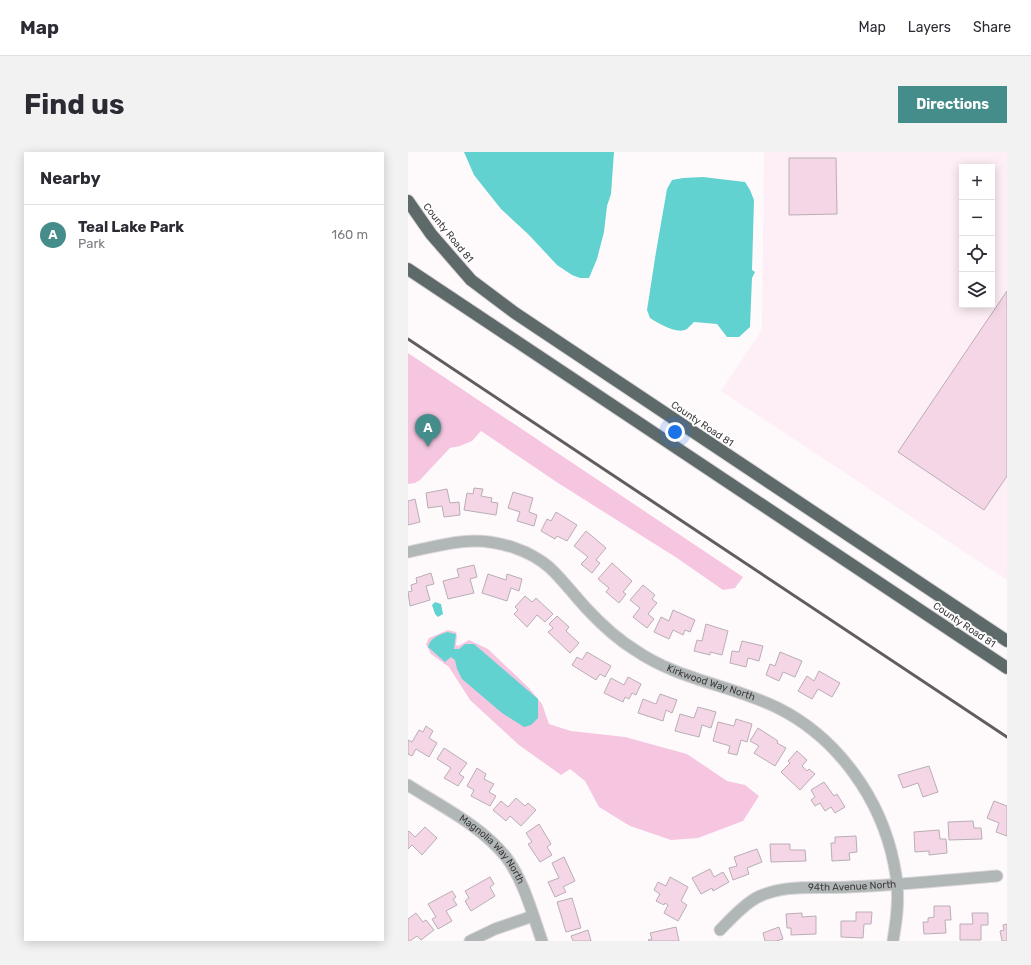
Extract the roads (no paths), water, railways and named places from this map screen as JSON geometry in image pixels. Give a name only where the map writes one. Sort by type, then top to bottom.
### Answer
[{"type":"highway","name":"County Road 81","points":[[408,201],[431,234],[471,280],[515,313],[1007,641]]},
{"type":"highway","name":"County Road 81","points":[[408,269],[1007,668]]},
{"type":"street","name":"Kirkwood Way North","points":[[408,552],[451,543],[473,541],[493,542],[513,547],[534,556],[548,566],[586,608],[610,631],[635,650],[670,669],[692,678],[749,696],[778,709],[806,725],[836,751],[851,769],[869,797],[883,825],[890,847],[897,884],[896,921],[893,941]]},
{"type":"street","name":"Magnolia Way North","points":[[409,787],[473,826],[491,840],[506,858],[518,877],[542,941]]},
{"type":"street","name":"94th Avenue North","points":[[720,930],[741,909],[756,898],[792,888],[848,888],[997,876]]},
{"type":"street","points":[[470,941],[495,929],[533,916]]},
{"type":"water","points":[[464,152],[614,152],[611,194],[607,206],[604,232],[597,259],[589,278],[580,278],[572,275],[557,265],[529,235],[501,209],[474,175]]},
{"type":"water","points":[[703,177],[745,182],[754,200],[752,270],[755,272],[752,278],[750,327],[739,337],[727,337],[717,324],[694,322],[687,329],[678,331],[650,318],[647,310],[667,189],[672,180]]},
{"type":"water","points":[[435,602],[441,604],[443,614],[438,617],[435,614],[432,605]]},
{"type":"water","points":[[447,632],[456,634],[454,649],[459,649],[465,644],[474,644],[538,699],[538,718],[531,725],[524,727],[502,713],[462,679],[457,669],[455,660],[451,657],[445,662],[428,647],[431,641],[438,635]]},
{"type":"railway","points":[[408,339],[1007,737]]},
{"type":"place","name":"Teal Lake Park","points":[[428,447]]}]
